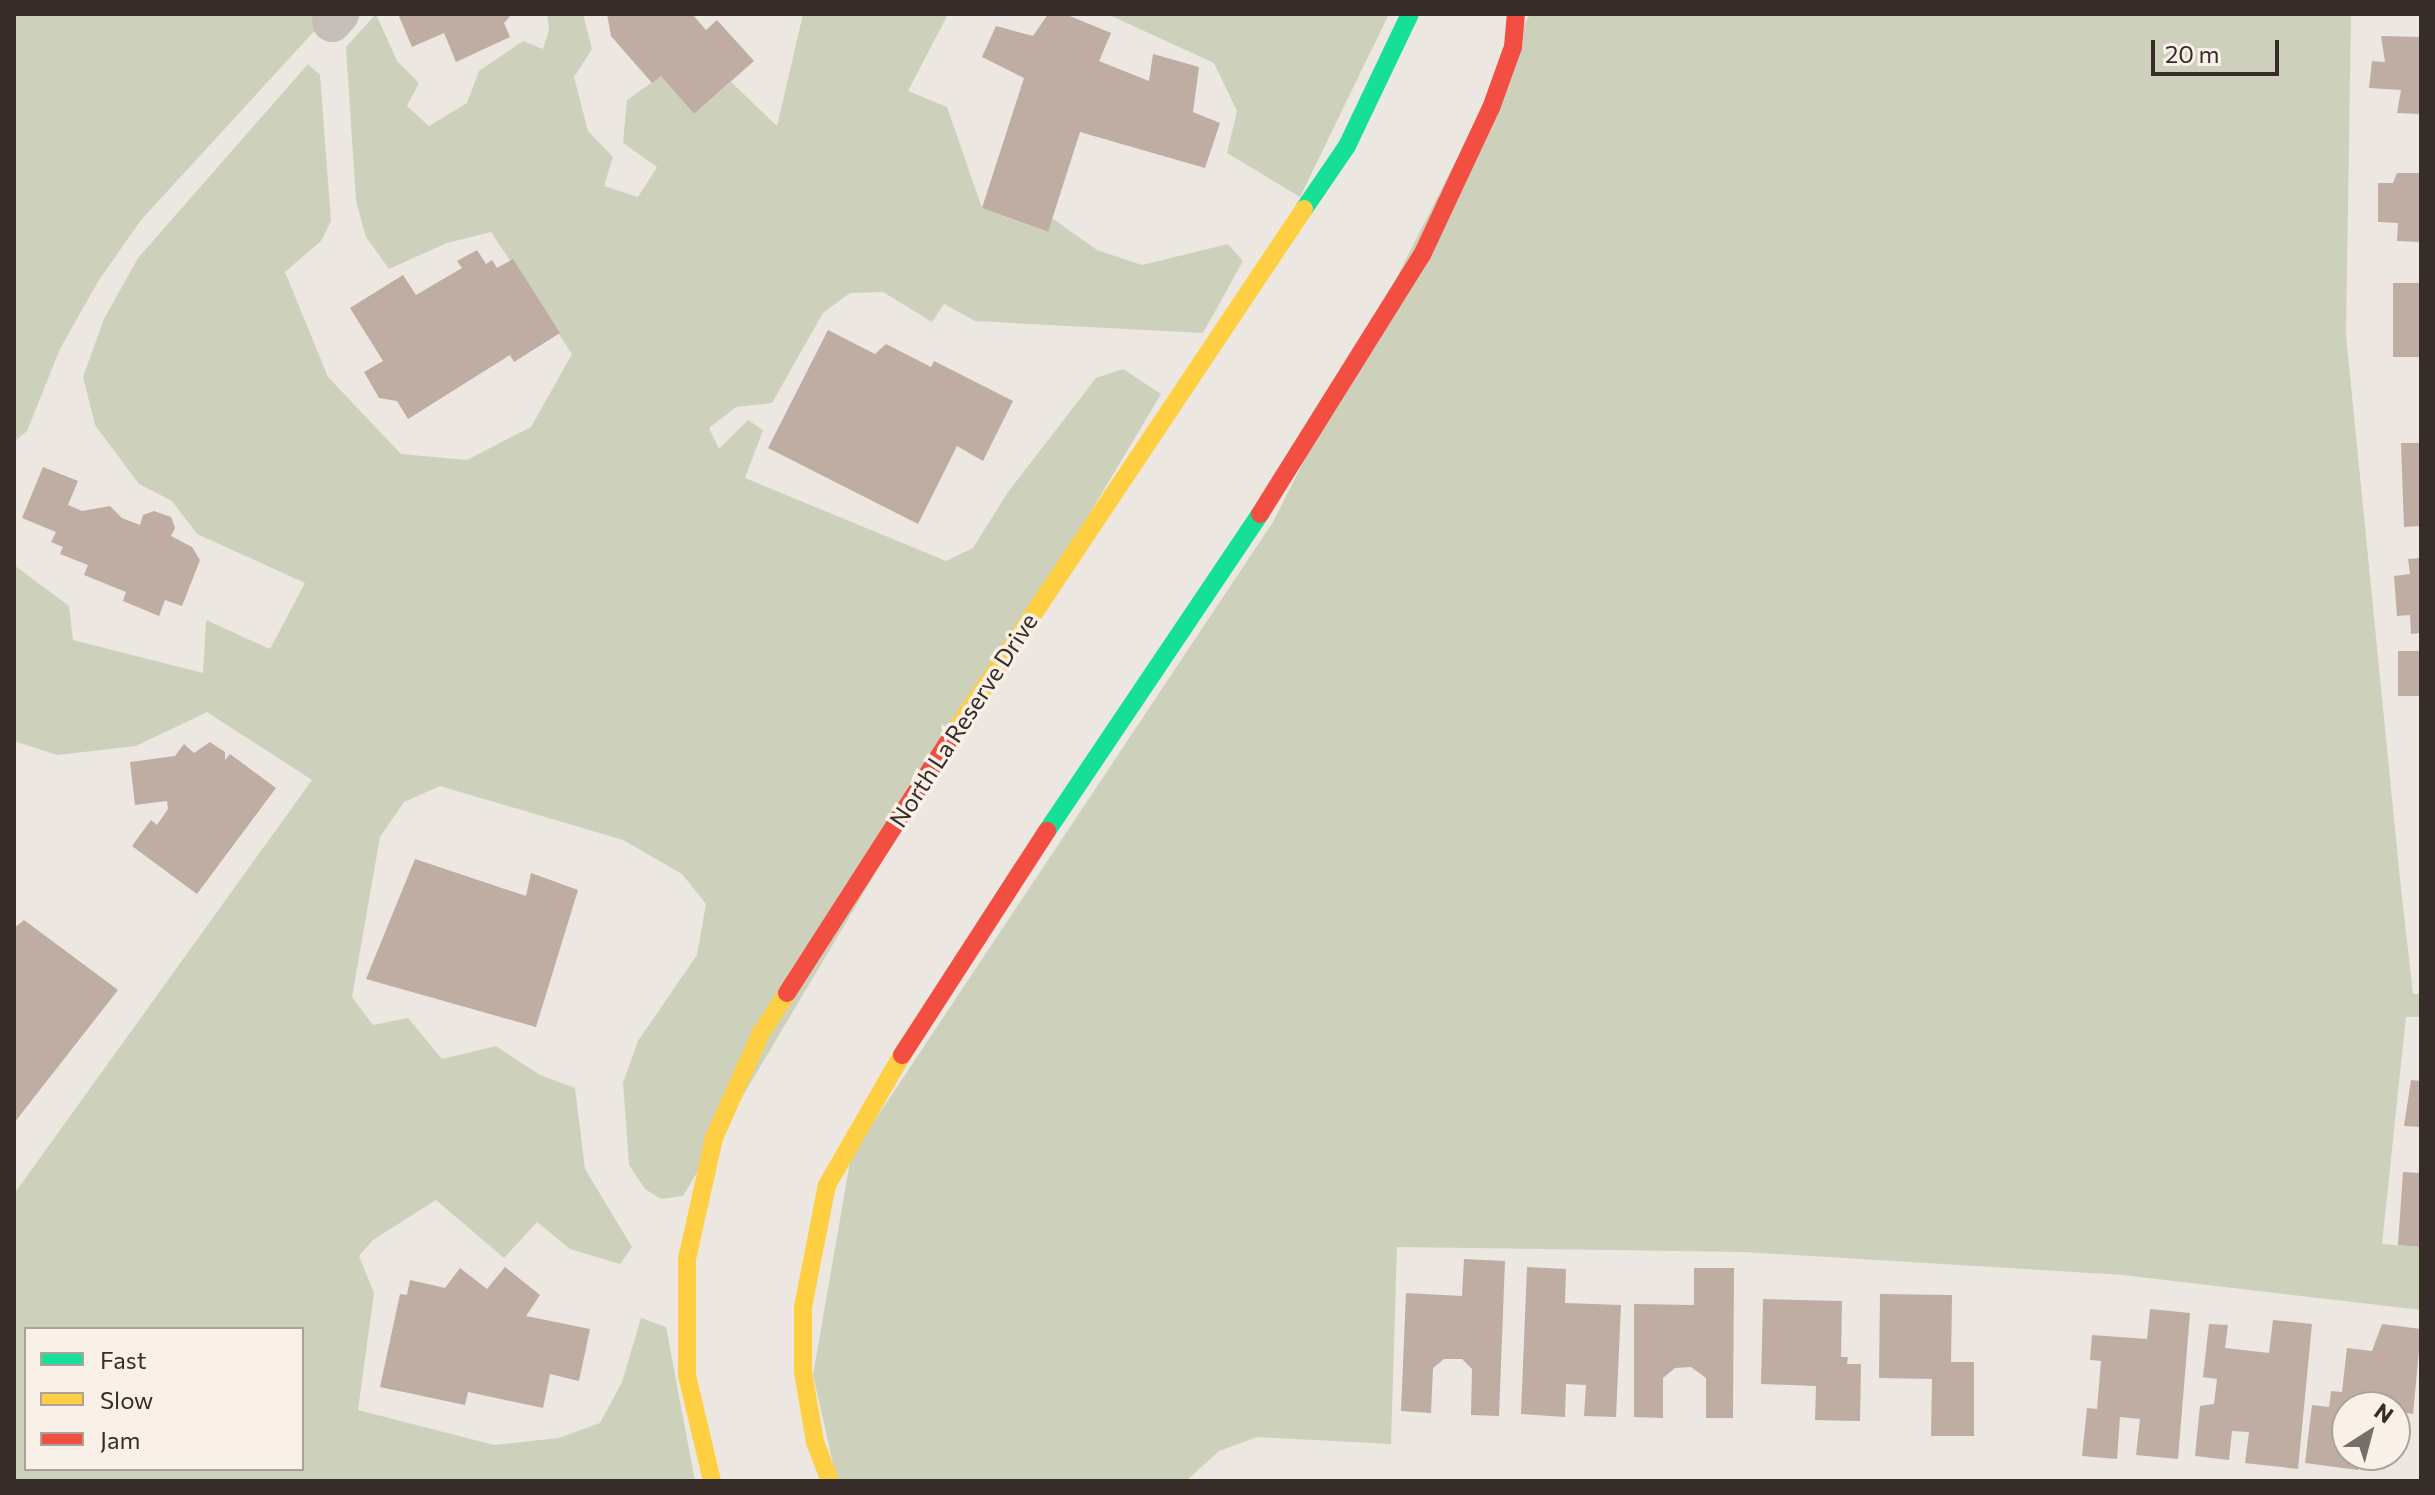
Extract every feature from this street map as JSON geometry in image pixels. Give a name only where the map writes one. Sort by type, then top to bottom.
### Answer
[{"type":"street","name":"North La Reserve Drive","points":[[712,1481],[687,1375],[687,1259],[714,1138],[761,1033],[983,688],[1347,146],[1410,14]]},
{"type":"street","points":[[830,1481],[815,1442],[803,1372],[803,1307],[827,1185],[936,996],[1310,440],[1422,255],[1491,108],[1513,47],[1516,14]]},
{"type":"green space","points":[[14,14],[330,14],[141,220],[99,280],[60,349],[27,431],[14,442]]},
{"type":"green space","points":[[376,14],[397,61],[419,83],[407,106],[429,126],[467,103],[479,71],[523,41],[543,49],[549,30],[547,14],[583,14],[592,49],[574,77],[588,131],[613,157],[604,186],[638,197],[657,167],[623,143],[627,100],[661,76],[694,114],[731,82],[777,126],[803,14],[948,14],[908,91],[947,107],[982,208],[1047,232],[1052,218],[1097,250],[1142,265],[1228,244],[1243,261],[1203,333],[975,321],[944,304],[932,322],[883,292],[850,293],[823,313],[772,403],[736,407],[709,428],[719,449],[748,420],[763,430],[745,478],[946,561],[973,548],[1008,492],[1096,378],[1123,369],[1161,394],[683,1196],[661,1199],[645,1189],[629,1165],[623,1083],[638,1041],[697,955],[706,904],[682,874],[623,840],[440,786],[404,802],[380,837],[352,997],[373,1025],[408,1018],[442,1059],[496,1046],[540,1075],[575,1088],[585,1169],[632,1247],[620,1264],[570,1249],[537,1222],[504,1258],[436,1200],[373,1240],[359,1256],[374,1293],[358,1410],[494,1445],[559,1438],[600,1423],[622,1382],[641,1318],[666,1327],[695,1481],[14,1481],[14,1194],[312,780],[207,712],[136,746],[57,755],[14,741],[14,565],[69,606],[73,640],[203,673],[206,620],[270,649],[305,583],[197,534],[172,501],[139,484],[95,425],[83,377],[104,319],[138,258],[308,64],[320,75],[331,221],[321,241],[285,272],[328,377],[401,454],[467,460],[531,427],[572,354],[491,232],[447,243],[389,269],[366,237],[356,201],[346,47]]},
{"type":"green space","points":[[1107,14],[1389,14],[1300,197],[1227,153],[1237,111],[1214,63]]},
{"type":"green space","points":[[1530,14],[2351,14],[2346,335],[2413,994],[2421,994],[2421,1017],[2406,1017],[2382,1244],[2421,1247],[2421,1310],[2123,1275],[1743,1252],[1397,1247],[1391,1444],[1257,1437],[1219,1451],[1186,1481],[837,1481],[813,1375],[851,1156],[1273,522]]},
{"type":"building","points":[[398,14],[512,14],[504,23],[510,37],[456,62],[444,33],[412,47]]},
{"type":"building","points":[[607,14],[692,14],[706,30],[717,20],[754,61],[694,114],[661,76],[652,83],[611,36]]},
{"type":"building","points":[[1048,14],[1065,14],[1111,33],[1099,61],[1149,81],[1153,54],[1199,67],[1193,112],[1220,123],[1205,168],[1080,132],[1048,232],[982,208],[1024,78],[982,57],[996,26],[1033,36]]},
{"type":"building","points":[[2381,36],[2421,37],[2421,114],[2397,113],[2401,90],[2369,88],[2372,61],[2385,62]]},
{"type":"building","points":[[2397,173],[2421,173],[2421,242],[2397,241],[2398,223],[2378,222],[2378,183],[2393,183]]},
{"type":"building","points":[[477,250],[486,264],[492,260],[497,268],[513,259],[560,333],[514,362],[510,355],[408,419],[397,401],[379,398],[364,372],[383,361],[350,308],[403,275],[416,295],[462,268],[457,261]]},
{"type":"building","points":[[2393,283],[2421,283],[2421,357],[2393,357]]},
{"type":"building","points":[[828,330],[875,354],[886,344],[931,367],[934,361],[1013,401],[983,461],[957,446],[918,524],[768,448]]},
{"type":"building","points":[[2401,443],[2421,443],[2421,526],[2404,527]]},
{"type":"building","points":[[43,467],[78,481],[68,505],[82,511],[110,506],[122,518],[140,525],[143,515],[154,511],[171,517],[175,528],[171,536],[192,547],[200,560],[182,606],[165,600],[159,616],[123,601],[126,592],[84,575],[88,565],[60,554],[63,547],[51,542],[56,532],[22,518]]},
{"type":"building","points":[[2421,558],[2421,633],[2411,634],[2410,615],[2397,616],[2394,576],[2410,574],[2408,559]]},
{"type":"building","points":[[2398,651],[2421,651],[2421,696],[2398,696]]},
{"type":"building","points":[[210,742],[225,752],[225,760],[230,754],[276,788],[197,894],[132,846],[151,820],[157,825],[168,809],[167,801],[135,805],[130,762],[175,756],[184,744],[194,753]]},
{"type":"building","points":[[415,859],[526,896],[531,873],[578,890],[536,1027],[366,979]]},
{"type":"building","points":[[24,920],[118,990],[14,1123],[14,928]]},
{"type":"building","points":[[2411,1080],[2421,1081],[2421,1127],[2404,1126]]},
{"type":"building","points":[[2403,1172],[2421,1173],[2421,1247],[2398,1245]]},
{"type":"building","points":[[1464,1259],[1505,1261],[1499,1416],[1471,1415],[1472,1369],[1462,1359],[1444,1359],[1433,1368],[1431,1413],[1401,1411],[1406,1293],[1462,1296]]},
{"type":"building","points":[[505,1267],[540,1295],[526,1316],[590,1329],[579,1381],[550,1374],[543,1408],[468,1392],[465,1405],[380,1387],[400,1294],[407,1295],[410,1280],[445,1288],[460,1268],[487,1289]]},
{"type":"building","points":[[1527,1267],[1566,1269],[1565,1303],[1621,1305],[1616,1417],[1584,1416],[1586,1385],[1566,1384],[1565,1417],[1521,1414]]},
{"type":"building","points":[[1694,1268],[1734,1268],[1733,1418],[1706,1418],[1706,1378],[1691,1367],[1675,1368],[1663,1378],[1663,1418],[1634,1417],[1634,1304],[1694,1305]]},
{"type":"building","points":[[1880,1294],[1952,1295],[1951,1362],[1974,1362],[1974,1436],[1931,1436],[1932,1379],[1879,1378]]},
{"type":"building","points":[[1763,1299],[1842,1301],[1841,1357],[1848,1357],[1847,1364],[1861,1364],[1860,1421],[1815,1420],[1816,1386],[1761,1384]]},
{"type":"building","points":[[2150,1309],[2190,1313],[2178,1459],[2136,1455],[2140,1419],[2120,1417],[2117,1459],[2082,1456],[2087,1408],[2097,1409],[2101,1361],[2090,1360],[2092,1335],[2147,1339]]},
{"type":"building","points":[[2273,1320],[2312,1324],[2298,1469],[2245,1463],[2249,1432],[2232,1431],[2229,1460],[2195,1456],[2200,1406],[2214,1404],[2217,1379],[2203,1377],[2209,1324],[2228,1325],[2225,1348],[2269,1353]]},
{"type":"building","points":[[2382,1324],[2421,1329],[2413,1414],[2411,1391],[2342,1391],[2347,1348],[2372,1351]]},
{"type":"building","points":[[2331,1391],[2331,1466],[2305,1463],[2312,1405],[2329,1407]]},
{"type":"traffic: fast","points":[[1304,209],[1347,146],[1410,14]]},
{"type":"traffic: fast","points":[[1047,831],[1260,514]]},
{"type":"traffic: slow","points":[[948,742],[1304,209]]},
{"type":"traffic: slow","points":[[712,1481],[687,1375],[687,1259],[714,1138],[761,1033],[787,993]]},
{"type":"traffic: slow","points":[[830,1481],[815,1442],[803,1372],[803,1307],[827,1185],[902,1055]]},
{"type":"traffic: jam","points":[[1260,514],[1422,255],[1491,108],[1513,47],[1516,14]]},
{"type":"traffic: jam","points":[[787,993],[948,742]]},
{"type":"traffic: jam","points":[[902,1055],[1047,831]]}]
